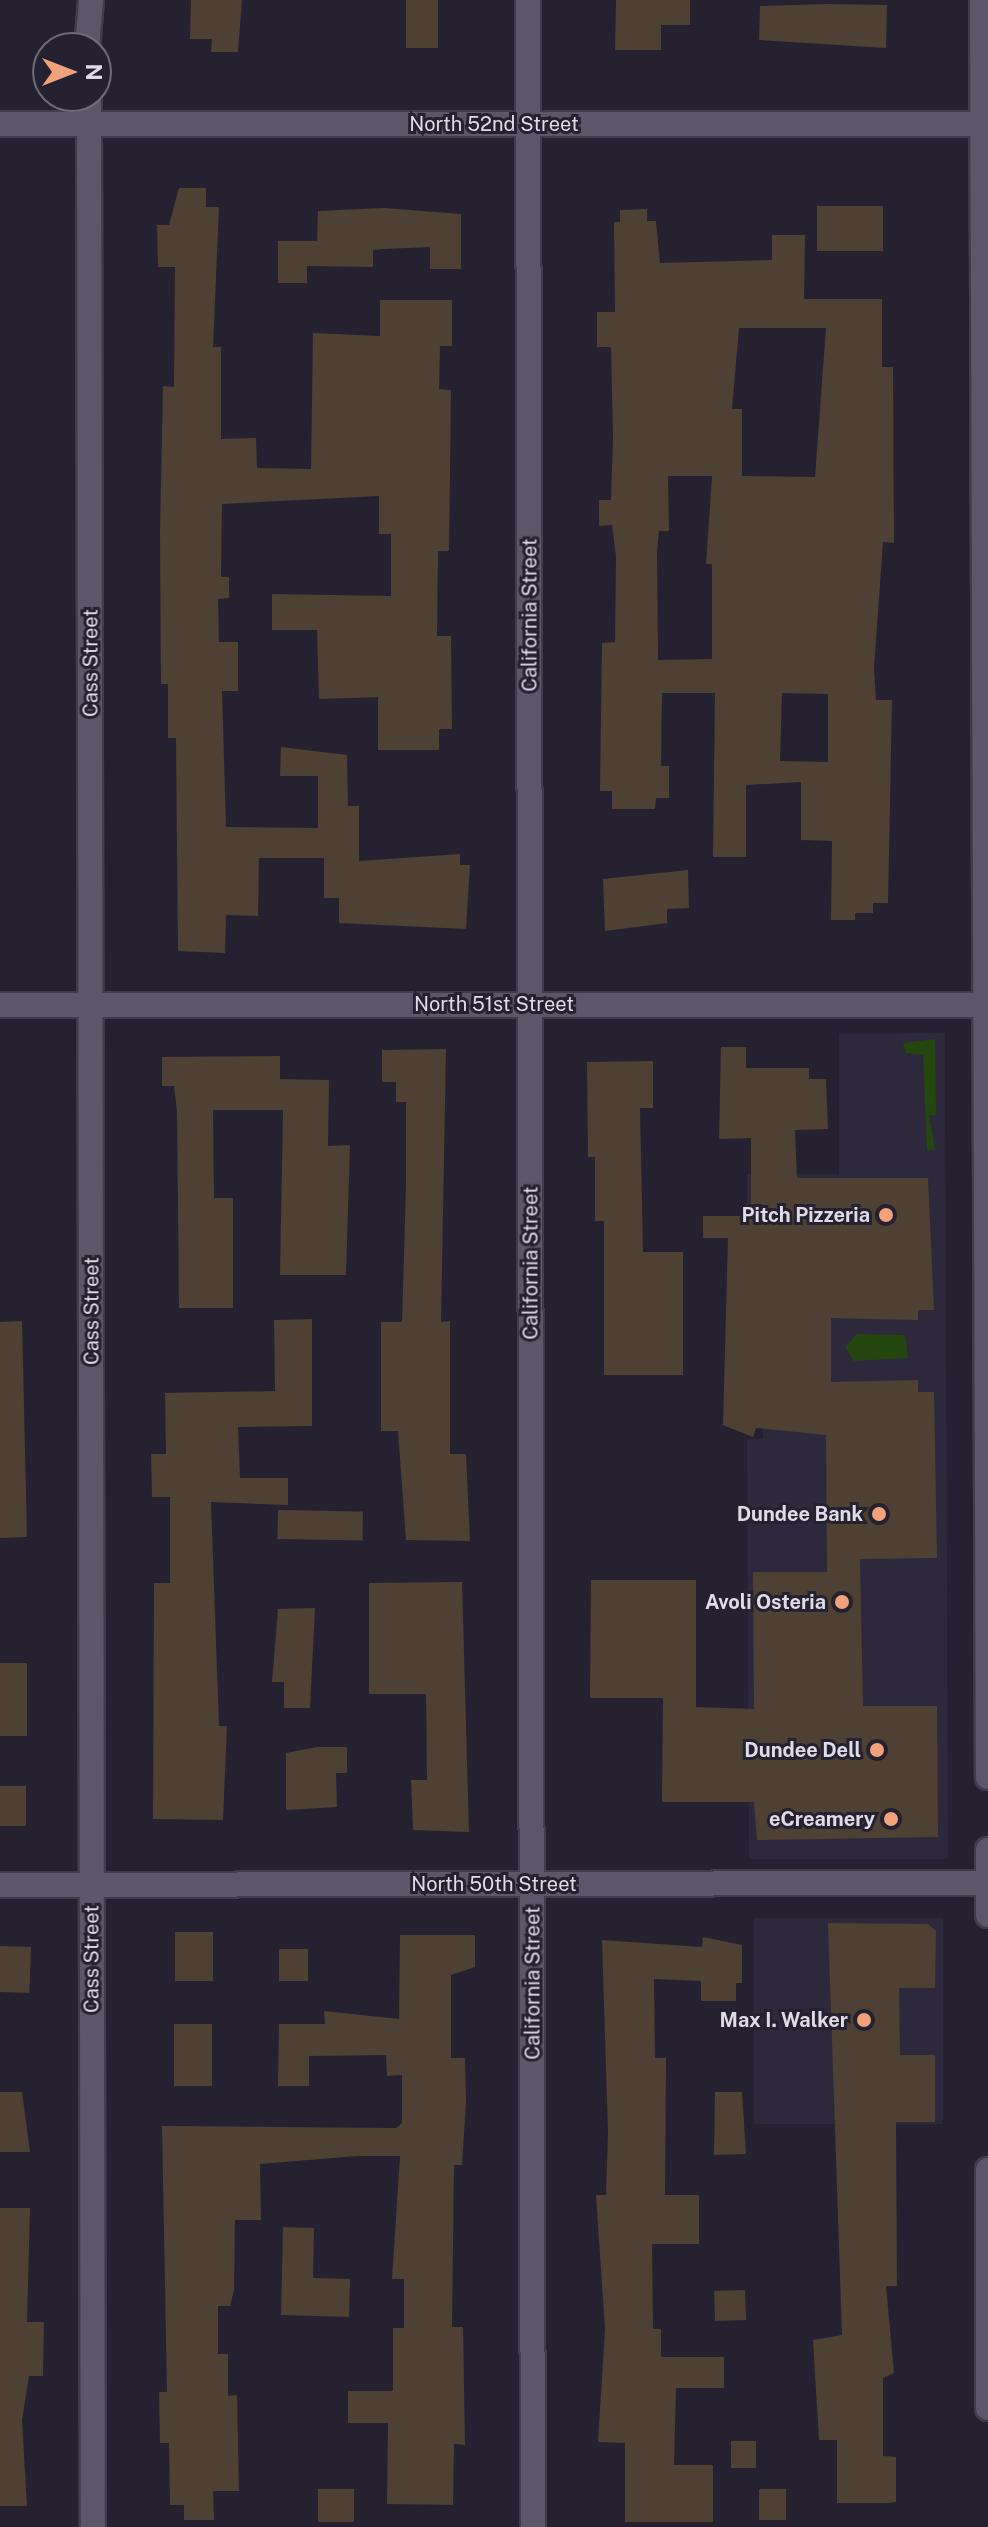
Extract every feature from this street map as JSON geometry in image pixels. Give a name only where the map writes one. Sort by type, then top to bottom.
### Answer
[{"type":"street","points":[[88,32],[91,0]]},
{"type":"street","name":"California Street","points":[[528,0],[533,2527]]},
{"type":"street","points":[[982,0],[985,124],[988,1777]]},
{"type":"street","name":"Cass Street","points":[[90,112],[93,2527]]},
{"type":"street","name":"North 52nd Street","points":[[0,124],[985,124]]},
{"type":"street","name":"North 51st Street","points":[[0,1005],[986,1005]]},
{"type":"street","points":[[988,1850],[988,1915]]},
{"type":"street","name":"North 50th Street","points":[[0,1885],[988,1883]]},
{"type":"street","points":[[988,2170],[988,2408]]},
{"type":"shaded area","points":[[945,1033],[948,1859],[749,1859],[747,1439],[763,1439],[763,1255],[747,1255],[747,1174],[839,1174],[839,1034]]},
{"type":"shaded area","points":[[754,1918],[943,1918],[943,2124],[754,2124]]},
{"type":"green space","points":[[935,1039],[936,1115],[929,1115],[935,1150],[927,1150],[923,1055],[906,1053],[903,1043]]},
{"type":"green space","points":[[857,1334],[905,1335],[908,1358],[854,1361],[845,1347]]},
{"type":"building","points":[[191,0],[242,0],[238,52],[211,52],[212,39],[190,39]]},
{"type":"building","points":[[406,0],[438,0],[438,48],[406,48]]},
{"type":"building","points":[[616,0],[690,0],[690,25],[661,25],[661,50],[615,50]]},
{"type":"building","points":[[887,5],[886,48],[759,40],[760,6]]},
{"type":"building","points":[[179,188],[206,188],[206,207],[219,207],[213,347],[221,347],[221,439],[256,438],[257,468],[311,469],[313,333],[380,336],[380,300],[452,300],[452,346],[440,346],[439,389],[451,390],[449,551],[438,551],[437,636],[451,636],[452,729],[439,729],[439,750],[378,750],[378,697],[319,699],[317,630],[272,630],[272,594],[391,596],[391,534],[379,534],[379,496],[222,504],[221,577],[229,577],[229,598],[218,599],[219,642],[238,642],[238,691],[222,691],[226,827],[318,828],[318,776],[280,776],[281,747],[347,755],[348,806],[359,806],[359,861],[460,854],[460,865],[470,865],[466,929],[339,923],[339,898],[324,898],[324,858],[259,858],[258,916],[226,915],[225,953],[178,951],[176,738],[168,738],[168,684],[161,684],[160,533],[163,386],[174,387],[175,267],[158,267],[157,225],[169,225]]},
{"type":"building","points":[[817,206],[883,206],[883,251],[817,251]]},
{"type":"building","points":[[384,208],[461,214],[461,269],[430,269],[430,247],[384,249],[373,250],[373,267],[307,266],[307,283],[278,283],[278,241],[317,241],[318,211]]},
{"type":"building","points":[[647,209],[647,221],[656,221],[660,263],[772,260],[772,235],[805,235],[804,299],[882,299],[882,367],[893,367],[894,543],[883,542],[874,668],[876,700],[892,700],[888,903],[873,903],[873,913],[855,913],[855,920],[831,920],[832,841],[801,840],[801,782],[746,785],[746,857],[713,857],[715,693],[662,693],[661,766],[669,766],[669,798],[656,798],[655,809],[612,809],[612,791],[600,791],[602,643],[615,642],[616,556],[612,525],[599,526],[599,500],[611,500],[613,438],[611,347],[597,347],[597,312],[615,312],[614,222],[620,222],[620,210]],"holes":[[[739,328],[826,328],[815,477],[742,476],[742,409],[732,409]],[[668,476],[712,476],[706,564],[712,564],[712,659],[658,660],[657,552],[659,531],[669,531]],[[782,693],[828,694],[828,762],[780,761]]]},
{"type":"building","points":[[688,870],[689,908],[667,909],[667,923],[605,931],[603,879]]},
{"type":"building","points":[[721,1047],[746,1047],[746,1068],[809,1068],[809,1079],[826,1079],[828,1129],[795,1130],[797,1178],[928,1178],[934,1310],[918,1310],[918,1320],[831,1318],[831,1382],[918,1380],[918,1392],[934,1392],[937,1558],[860,1559],[863,1706],[937,1706],[938,1837],[757,1840],[754,1802],[662,1802],[663,1698],[590,1698],[591,1580],[696,1580],[696,1707],[754,1709],[753,1572],[827,1572],[826,1435],[756,1428],[753,1437],[723,1425],[728,1238],[703,1238],[703,1216],[751,1216],[751,1138],[719,1139]]},
{"type":"building","points":[[446,1049],[441,1322],[450,1321],[450,1454],[466,1454],[470,1541],[406,1540],[398,1431],[381,1431],[381,1322],[402,1322],[406,1102],[396,1102],[396,1082],[382,1082],[382,1050]]},
{"type":"building","points":[[280,1056],[280,1079],[329,1080],[328,1146],[350,1145],[346,1275],[280,1275],[283,1110],[213,1110],[214,1198],[233,1198],[233,1308],[179,1308],[177,1111],[174,1086],[162,1086],[162,1057]]},
{"type":"building","points":[[653,1061],[653,1108],[640,1108],[643,1252],[683,1252],[683,1375],[604,1375],[604,1221],[595,1221],[595,1157],[588,1157],[587,1062]]},
{"type":"building","points":[[312,1319],[312,1426],[238,1427],[240,1478],[288,1478],[288,1505],[211,1502],[219,1726],[227,1726],[223,1820],[153,1819],[154,1583],[170,1583],[170,1497],[152,1497],[151,1454],[166,1454],[165,1393],[275,1391],[274,1320]]},
{"type":"building","points":[[22,1321],[27,1537],[0,1538],[0,1322]]},
{"type":"building","points":[[278,1510],[363,1511],[362,1540],[277,1539]]},
{"type":"building","points":[[462,1582],[469,1832],[413,1830],[411,1780],[427,1780],[426,1694],[369,1694],[369,1583]]},
{"type":"building","points":[[315,1608],[310,1708],[284,1708],[284,1682],[272,1682],[278,1609]]},
{"type":"building","points":[[0,1663],[27,1663],[27,1736],[0,1736]]},
{"type":"building","points":[[317,1747],[347,1747],[347,1773],[336,1773],[337,1807],[286,1810],[286,1753]]},
{"type":"building","points":[[0,1786],[26,1786],[26,1826],[0,1826]]},
{"type":"building","points":[[828,1923],[928,1924],[936,1931],[935,1988],[899,1988],[900,2055],[935,2055],[935,2122],[896,2122],[897,2286],[886,2286],[894,2373],[883,2378],[883,2456],[896,2457],[896,2502],[837,2503],[837,2440],[819,2440],[813,2340],[842,2335]]},
{"type":"building","points":[[175,1932],[213,1932],[213,1981],[175,1981]]},
{"type":"building","points":[[400,1935],[475,1935],[475,1967],[451,1975],[451,2058],[465,2058],[466,2102],[462,2165],[454,2165],[452,2327],[463,2327],[465,2445],[454,2444],[453,2505],[387,2504],[388,2423],[348,2423],[348,2391],[393,2391],[393,2328],[404,2328],[404,2279],[392,2279],[400,2156],[357,2156],[260,2164],[261,2220],[235,2220],[234,2290],[230,2306],[218,2306],[218,2354],[228,2354],[228,2396],[237,2395],[239,2491],[213,2491],[214,2520],[184,2520],[184,2505],[170,2505],[169,2443],[160,2443],[159,2392],[167,2392],[162,2126],[396,2128],[402,2123],[402,2075],[387,2076],[386,2055],[309,2056],[309,2086],[278,2086],[279,2024],[325,2024],[324,2011],[399,2019]]},
{"type":"building","points":[[703,1937],[742,1945],[742,1983],[736,1983],[736,2001],[701,2001],[701,1981],[654,1979],[655,2058],[666,2058],[665,2195],[699,2195],[699,2244],[652,2244],[653,2329],[661,2329],[661,2357],[724,2357],[724,2388],[676,2388],[674,2465],[713,2465],[713,2522],[625,2522],[625,2443],[598,2442],[605,2329],[596,2195],[606,2195],[608,2132],[602,1940],[702,1947]]},
{"type":"building","points":[[0,1946],[31,1947],[29,1993],[0,1992]]},
{"type":"building","points":[[279,1949],[308,1949],[308,1981],[279,1981]]},
{"type":"building","points":[[174,2024],[212,2024],[212,2086],[174,2086]]},
{"type":"building","points":[[0,2092],[22,2092],[30,2152],[0,2152]]},
{"type":"building","points":[[715,2092],[742,2092],[746,2154],[714,2155]]},
{"type":"building","points":[[0,2208],[30,2208],[27,2322],[44,2322],[43,2376],[29,2376],[22,2420],[27,2506],[0,2506]]},
{"type":"building","points":[[283,2227],[314,2228],[313,2278],[350,2279],[349,2317],[281,2315]]},
{"type":"building","points":[[745,2290],[746,2320],[715,2321],[714,2291]]},
{"type":"building","points":[[731,2441],[756,2441],[756,2468],[731,2468]]},
{"type":"building","points":[[318,2489],[354,2489],[354,2522],[318,2522]]},
{"type":"building","points":[[759,2489],[786,2489],[786,2520],[759,2520]]},
{"type":"place","name":"Pitch Pizzeria","points":[[886,1215]]},
{"type":"place","name":"Dundee Bank","points":[[879,1514]]},
{"type":"place","name":"Avoli Osteria","points":[[842,1602]]},
{"type":"place","name":"Dundee Dell","points":[[877,1750]]},
{"type":"place","name":"eCreamery","points":[[891,1819]]},
{"type":"place","name":"Max I. Walker","points":[[864,2020]]}]
